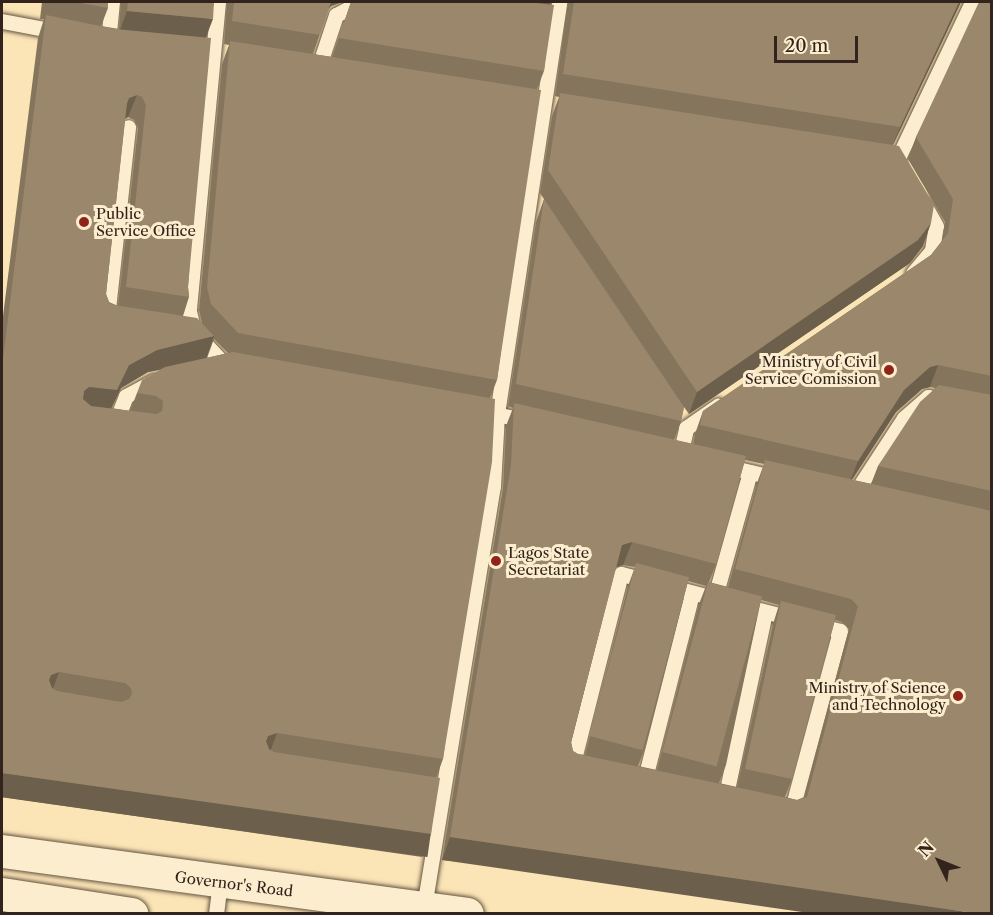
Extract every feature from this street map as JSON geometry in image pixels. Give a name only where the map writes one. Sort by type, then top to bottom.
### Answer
[{"type":"street","name":"Governor's Road","points":[[2,851],[218,898],[424,908],[467,914]]},
{"type":"street","points":[[2,894],[131,914]]},
{"type":"lane","points":[[108,41],[112,2]]},
{"type":"lane","points":[[218,2],[205,52],[188,331],[225,365]]},
{"type":"lane","points":[[318,69],[336,15],[360,2]]},
{"type":"lane","points":[[424,908],[437,792],[493,486],[497,414],[529,194],[545,105],[551,18],[559,2]]},
{"type":"lane","points":[[895,162],[972,2]]},
{"type":"lane","points":[[2,21],[74,34]]},
{"type":"lane","points":[[205,52],[232,56]]},
{"type":"lane","points":[[128,127],[107,318],[128,322]]},
{"type":"lane","points":[[898,283],[917,270],[932,250],[936,226],[914,188]]},
{"type":"lane","points":[[529,194],[542,214]]},
{"type":"lane","points":[[205,369],[225,365],[243,368]]},
{"type":"lane","points":[[115,423],[126,396],[153,381],[164,379]]},
{"type":"lane","points":[[680,455],[682,423],[734,395]]},
{"type":"lane","points":[[853,496],[904,418],[928,398],[949,402]]},
{"type":"lane","points":[[463,408],[543,424]]},
{"type":"lane","points":[[94,420],[135,427]]},
{"type":"lane","points":[[716,464],[796,483]]},
{"type":"lane","points":[[714,600],[750,472]]},
{"type":"lane","points":[[621,574],[714,600],[840,631],[791,813],[572,766],[621,574]]},
{"type":"lane","points":[[644,782],[692,594]]},
{"type":"lane","points":[[725,799],[765,613]]},
{"type":"building","points":[[76,2],[108,2],[108,8]]},
{"type":"building","points":[[128,2],[214,2],[213,19],[127,11]]},
{"type":"building","points":[[234,2],[331,2],[320,35],[232,21]]},
{"type":"building","points":[[351,2],[528,2],[554,5],[544,71],[339,38]]},
{"type":"building","points":[[574,2],[959,2],[900,127],[563,74]]},
{"type":"building","points":[[979,2],[992,2],[992,376],[938,365],[930,367],[904,390],[858,461],[700,425],[703,411],[931,255],[948,233],[953,199],[916,137]]},
{"type":"building","points":[[46,15],[115,29],[211,38],[188,287],[189,297],[126,287],[146,105],[142,97],[137,95],[129,98],[127,103],[106,294],[109,302],[114,305],[197,318],[214,336],[157,350],[129,365],[117,390],[89,387],[84,391],[83,399],[91,406],[157,414],[162,411],[163,401],[156,396],[137,393],[142,380],[165,367],[233,352],[495,399],[492,462],[443,759],[277,733],[268,736],[266,741],[269,749],[274,752],[440,778],[431,834],[2,773],[2,367]],"holes":[[[59,672],[125,683],[131,688],[132,694],[129,699],[121,702],[57,691],[52,688],[49,680],[51,675]]]},
{"type":"building","points":[[230,41],[541,90],[497,380],[238,333],[211,304],[207,287]]},
{"type":"building","points":[[560,93],[899,146],[934,205],[931,223],[918,240],[697,392],[548,170]]},
{"type":"building","points":[[544,199],[684,407],[681,421],[516,384]]},
{"type":"building","points":[[939,385],[992,395],[992,491],[878,466],[920,402]]},
{"type":"building","points":[[514,403],[746,456],[716,564],[632,542],[622,545],[571,742],[573,751],[578,754],[797,800],[807,797],[858,606],[851,599],[735,569],[765,460],[992,511],[992,914],[450,837],[511,465]]},
{"type":"building","points":[[636,563],[689,577],[643,750],[590,736]]},
{"type":"building","points":[[708,582],[762,596],[717,766],[662,752]]},
{"type":"building","points":[[781,601],[836,615],[792,779],[745,769]]},
{"type":"place","name":"Public Service Office","points":[[84,222]]},
{"type":"place","name":"Ministry of Civil Service Comission","points":[[889,370]]},
{"type":"place","name":"Lagos State Secretariat","points":[[496,561]]},
{"type":"place","name":"Ministry of Science and Technology","points":[[958,696]]}]
